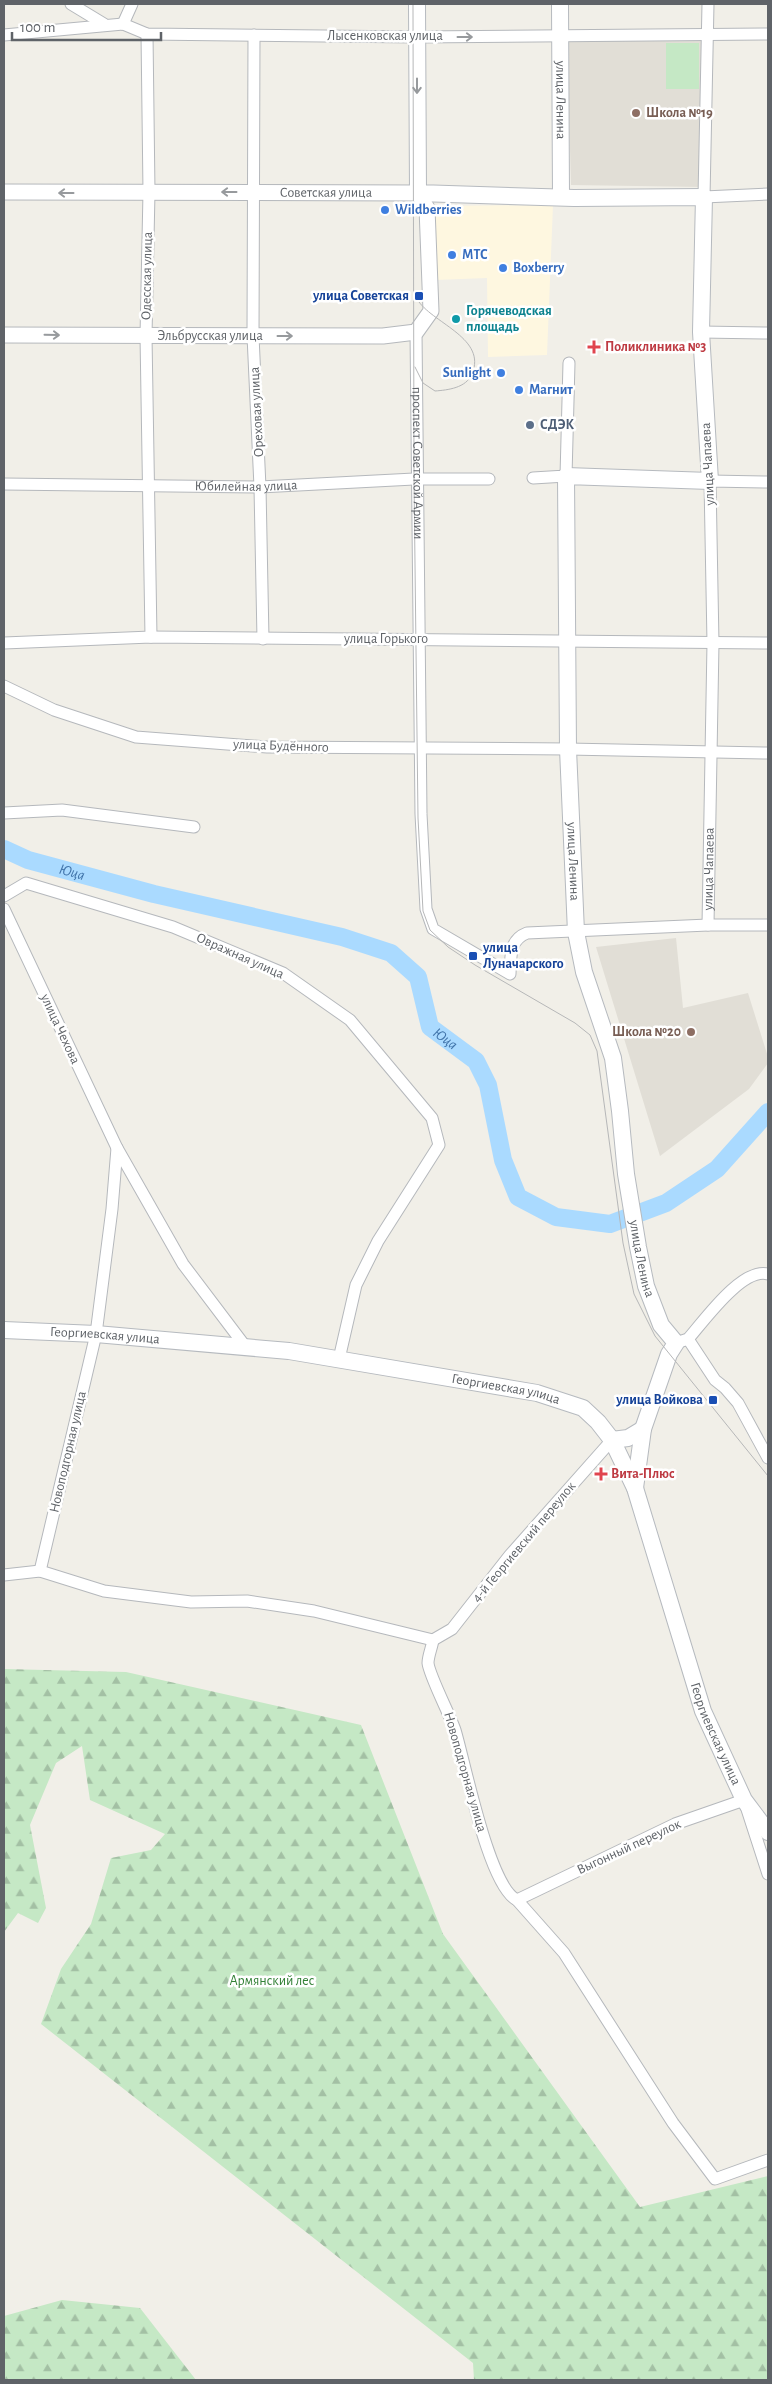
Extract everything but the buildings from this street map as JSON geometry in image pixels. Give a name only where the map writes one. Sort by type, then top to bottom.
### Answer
[{"type":"main road","points":[[417,4],[418,192]]},
{"type":"main road","name":"улица Ленина","points":[[560,4],[561,197]]},
{"type":"main road","name":"Советская улица","points":[[418,192],[561,197],[704,197]]},
{"type":"main road","name":"улица Чапаева","points":[[704,197],[701,332],[710,481]]},
{"type":"main road","points":[[566,476],[710,481]]},
{"type":"main road","name":"улица Ленина","points":[[566,476],[568,749],[576,932],[584,972],[613,1058],[626,1174],[646,1286],[662,1325],[682,1341]]},
{"type":"main road","name":"Георгиевская улица","points":[[4,1330],[96,1334],[245,1346],[339,1358],[537,1393],[570,1402],[589,1412],[612,1440],[635,1488],[703,1711],[744,1800],[768,1832]]},
{"type":"main road","points":[[635,1488],[643,1429],[669,1354],[682,1341]]},
{"type":"main road","points":[[612,1440],[628,1438],[643,1429]]},
{"type":"street","points":[[71,4],[104,24]]},
{"type":"street","points":[[123,24],[132,4]]},
{"type":"street","name":"улица Чапаева","points":[[704,197],[708,4]]},
{"type":"street","name":"Лысенковская улица","points":[[4,35],[104,24],[123,24],[147,34],[417,37],[768,34]]},
{"type":"street","name":"Одесская улица","points":[[147,34],[149,192],[146,336],[152,637]]},
{"type":"street","name":"Ореховая улица","points":[[254,35],[253,336],[260,487],[262,639]]},
{"type":"street","name":"Советская улица","points":[[4,192],[418,192]]},
{"type":"street","points":[[416,332],[431,311],[427,208],[418,192]]},
{"type":"street","name":"Советская улица","points":[[704,197],[768,194]]},
{"type":"street","name":"Эльбрусская улица","points":[[4,334],[383,336],[416,332]]},
{"type":"street","name":"проспект Советской Армии","points":[[416,332],[421,814],[426,909],[433,929],[510,974],[512,947],[518,937],[527,933],[576,932]]},
{"type":"street","points":[[701,332],[768,334]]},
{"type":"street","name":"улица Ленина","points":[[566,476],[569,364]]},
{"type":"street","points":[[533,478],[566,476]]},
{"type":"street","name":"Юбилейная улица","points":[[4,484],[149,484],[260,487],[417,479],[490,479]]},
{"type":"street","points":[[710,481],[768,482]]},
{"type":"street","name":"улица Чапаева","points":[[708,925],[713,643],[710,481]]},
{"type":"street","name":"улица Горького","points":[[4,643],[152,637],[262,639],[419,638],[768,643]]},
{"type":"street","name":"улица Будённого","points":[[4,686],[54,710],[136,737],[267,747],[568,749],[768,753]]},
{"type":"street","points":[[4,813],[62,810],[194,827]]},
{"type":"street","name":"Овражная улица","points":[[4,896],[26,883],[173,927],[283,973],[350,1020],[432,1118],[439,1145],[378,1242],[356,1285],[339,1358]]},
{"type":"street","name":"улица Чехова","points":[[4,909],[117,1148],[183,1264],[245,1346]]},
{"type":"street","points":[[576,932],[708,925],[768,925]]},
{"type":"street","name":"улица Чехова","points":[[96,1334],[112,1209],[117,1148]]},
{"type":"street","points":[[768,1274],[758,1273],[742,1282],[682,1341],[715,1380],[738,1403],[768,1458]]},
{"type":"street","name":"Новоподгорная улица","points":[[40,1571],[96,1334]]},
{"type":"street","name":"4-й Георгиевский переулок","points":[[433,1640],[452,1629],[510,1555],[612,1440]]},
{"type":"street","points":[[4,1575],[40,1571],[104,1590],[191,1602],[247,1601],[314,1611],[433,1640]]},
{"type":"street","name":"Новоподгорная улица","points":[[433,1640],[428,1663],[454,1729],[485,1840],[501,1884],[509,1896],[517,1900],[564,1953],[673,2123],[715,2179],[768,2160]]},
{"type":"street","name":"Георгиевская улица","points":[[744,1800],[768,1874]]},
{"type":"street","name":"Выгонный переулок","points":[[517,1900],[675,1824],[744,1800]]},
{"type":"shaded area","name":"Школа №19","points":[[706,37],[702,187],[571,185],[567,41]]},
{"type":"shaded area","points":[[553,205],[547,355],[488,357],[487,278],[436,280],[435,206]]},
{"type":"shaded area","name":"Школа №20","points":[[676,938],[683,1008],[748,993],[768,1057],[768,1063],[749,1089],[660,1156],[596,947]]},
{"type":"green space","points":[[666,43],[699,43],[699,89],[666,89]]},
{"type":"green space","name":"Армянский лес","points":[[4,1669],[126,1672],[361,1725],[443,1934],[640,2207],[768,2176],[768,2380],[474,2380],[473,2363],[41,2024],[61,1969],[91,1924],[111,1858],[151,1850],[165,1834],[90,1800],[82,1746],[56,1763],[30,1825],[46,1908],[38,1923],[18,1913],[4,1932]]},
{"type":"green space","points":[[62,2300],[140,2308],[196,2380],[4,2380],[4,2316]]},
{"type":"waterway","name":"Юца","points":[[4,849],[28,860],[154,894],[342,937],[391,953],[418,977],[430,1027],[476,1061],[488,1085],[503,1160],[518,1197],[556,1217],[610,1224],[666,1203],[717,1169],[768,1112]]},
{"type":"tram line","points":[[413,4],[414,479],[418,818],[423,911],[430,930],[448,947],[475,965],[575,1023],[590,1035],[597,1051],[623,1243],[634,1294],[655,1336],[768,1476]]},
{"type":"tram line","points":[[415,367],[423,383],[435,391],[440,391],[451,389],[466,382],[472,374],[475,362],[472,351],[466,342],[426,310],[419,302]]},
{"type":"place","name":"Школа №19","points":[[636,113]]},
{"type":"place","name":"Wildberries","points":[[385,210]]},
{"type":"place","name":"МТС","points":[[452,255]]},
{"type":"place","name":"Boxberry","points":[[503,268]]},
{"type":"place","name":"улица Советская","points":[[419,296]]},
{"type":"place","name":"Горячеводская площадь","points":[[456,319]]},
{"type":"place","name":"Поликлиника №3","points":[[594,347]]},
{"type":"place","name":"Sunlight","points":[[501,373]]},
{"type":"place","name":"Магнит","points":[[519,390]]},
{"type":"place","name":"СДЭК","points":[[530,425]]},
{"type":"place","name":"улица Луначарского","points":[[473,956]]},
{"type":"place","name":"Школа №20","points":[[691,1032]]},
{"type":"place","name":"улица Войкова","points":[[713,1400]]},
{"type":"place","name":"Вита-Плюс","points":[[601,1474]]}]
